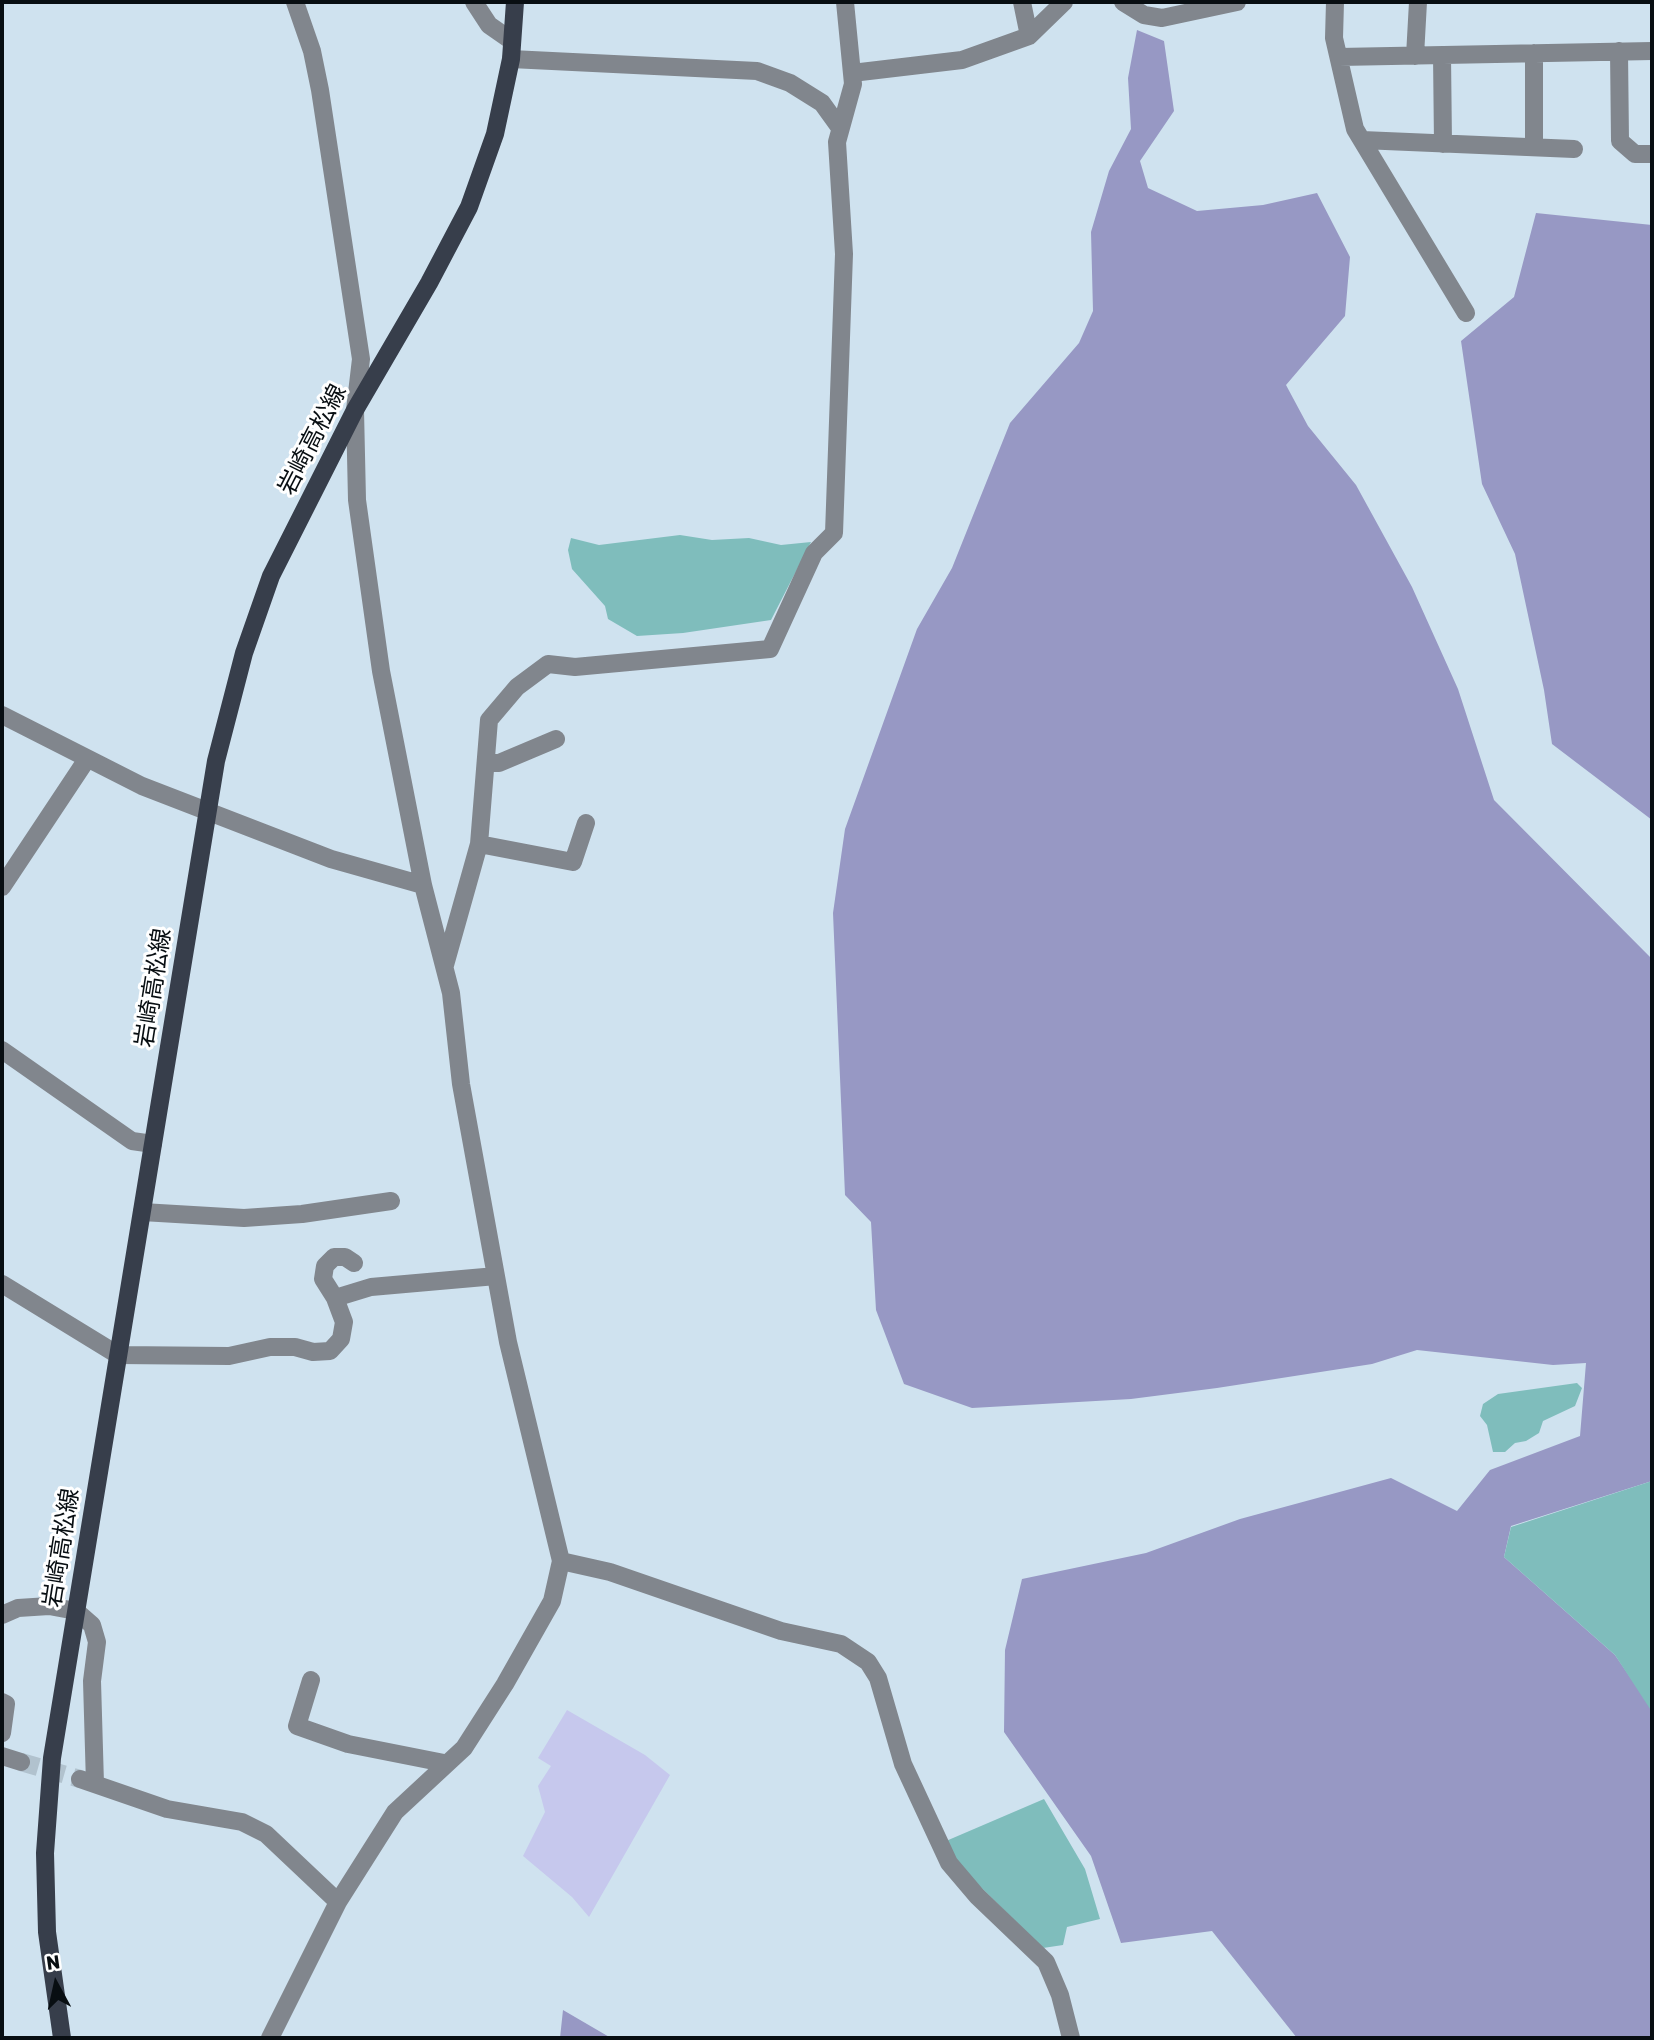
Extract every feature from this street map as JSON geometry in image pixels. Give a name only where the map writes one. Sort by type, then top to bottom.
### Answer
[{"type":"main road","name":"岩崎高松線","points":[[62,2038],[47,1932],[45,1853],[52,1758],[216,761],[244,653],[271,576],[355,410],[429,283],[469,207],[495,134],[510,59],[515,2]]},
{"type":"street","points":[[270,2038],[338,1902],[395,1812],[444,1763],[464,1748],[530,1641],[552,1601],[561,1561],[520,1393],[496,1276],[461,1084],[451,993],[424,885],[381,671],[361,547],[355,410],[361,359],[320,90],[312,51],[295,2]]},
{"type":"street","points":[[474,2],[489,25],[512,41]]},
{"type":"street","points":[[445,965],[479,844],[489,720],[517,687],[548,664],[575,667],[770,649],[814,553],[834,533],[844,254],[836,142],[853,83],[845,2]]},
{"type":"street","points":[[1021,2],[1029,36]]},
{"type":"street","points":[[852,73],[962,60],[1029,36],[1064,2]]},
{"type":"street","points":[[1123,2],[1144,15],[1162,18],[1237,2]]},
{"type":"street","points":[[1335,2],[1334,38],[1355,129],[1466,313]]},
{"type":"street","points":[[1415,56],[1418,2]]},
{"type":"street","points":[[1619,51],[1620,141],[1635,154],[1652,154]]},
{"type":"street","points":[[1339,57],[1652,51]]},
{"type":"street","points":[[1534,53],[1534,147]]},
{"type":"street","points":[[1442,55],[1443,144]]},
{"type":"street","points":[[510,59],[757,71],[790,83],[822,103],[840,128]]},
{"type":"street","points":[[1362,140],[1574,149]]},
{"type":"street","points":[[2,715],[142,786],[331,859],[424,885]]},
{"type":"street","points":[[486,763],[499,763],[556,739]]},
{"type":"street","points":[[2,887],[87,759]]},
{"type":"street","points":[[479,844],[573,862],[586,823]]},
{"type":"street","points":[[2,1049],[132,1141],[153,1144]]},
{"type":"street","points":[[142,1212],[244,1218],[302,1214],[391,1201]]},
{"type":"street","points":[[2,1284],[118,1355],[212,1353],[229,1356],[270,1347],[330,1351],[341,1339],[344,1322],[335,1298],[323,1279],[326,1266],[334,1257],[345,1257],[354,1263]]},
{"type":"street","points":[[335,1298],[371,1287],[496,1276]]},
{"type":"street","points":[[561,1561],[610,1572],[781,1631],[841,1644],[868,1662],[878,1678],[903,1764],[949,1863],[977,1896],[1046,1962],[1060,1995],[1071,2038]]},
{"type":"street","points":[[2,1615],[18,1608],[49,1606],[76,1611],[92,1625],[97,1642],[92,1681],[87,1782],[167,1808],[242,1822],[266,1834],[338,1902]]},
{"type":"street","points":[[311,1680],[297,1726],[348,1744],[444,1763]]},
{"type":"street","points":[[2,1702],[6,1704],[2,1733]]},
{"type":"street","points":[[2,1756],[20,1762]]},
{"type":"shaded area","points":[[1137,30],[1164,41],[1174,111],[1140,161],[1148,188],[1197,211],[1263,205],[1317,193],[1350,257],[1345,316],[1286,385],[1308,426],[1356,485],[1412,587],[1458,689],[1494,800],[1652,959],[1652,1481],[1511,1526],[1504,1557],[1615,1655],[1652,1709],[1652,2038],[1297,2038],[1212,1931],[1121,1943],[1091,1856],[1004,1732],[1005,1650],[1022,1579],[1146,1553],[1240,1519],[1391,1478],[1457,1511],[1490,1470],[1580,1436],[1586,1363],[1553,1365],[1417,1350],[1372,1364],[1217,1388],[1131,1399],[972,1408],[904,1384],[876,1310],[871,1222],[845,1195],[833,913],[845,829],[917,629],[952,568],[1010,423],[1079,343],[1093,311],[1091,232],[1109,171],[1131,129],[1128,78]]},
{"type":"shaded area","points":[[1536,213],[1652,225],[1652,820],[1552,744],[1544,690],[1515,554],[1482,484],[1461,341],[1514,297]]},
{"type":"shaded area","points":[[680,535],[712,540],[749,538],[781,545],[811,542],[771,620],[683,633],[637,636],[608,619],[605,606],[572,569],[568,550],[571,538],[599,545]]},
{"type":"shaded area","points":[[1577,1383],[1582,1388],[1575,1406],[1543,1421],[1539,1433],[1526,1441],[1515,1443],[1505,1452],[1493,1452],[1487,1425],[1480,1416],[1483,1404],[1498,1394]]},
{"type":"shaded area","points":[[1652,1481],[1652,1712],[1615,1655],[1504,1557],[1511,1527]]},
{"type":"shaded area","points":[[567,1710],[645,1755],[670,1775],[589,1917],[572,1897],[523,1856],[545,1812],[538,1786],[551,1766],[538,1758]]},
{"type":"shaded area","points":[[1044,1799],[1085,1869],[1100,1919],[1067,1927],[1063,1945],[1043,1948],[959,1866],[946,1841]]},
{"type":"shaded area","points":[[563,2010],[611,2038],[560,2038]]},
{"type":"tunnel","points":[[21,1762],[80,1779]]}]
